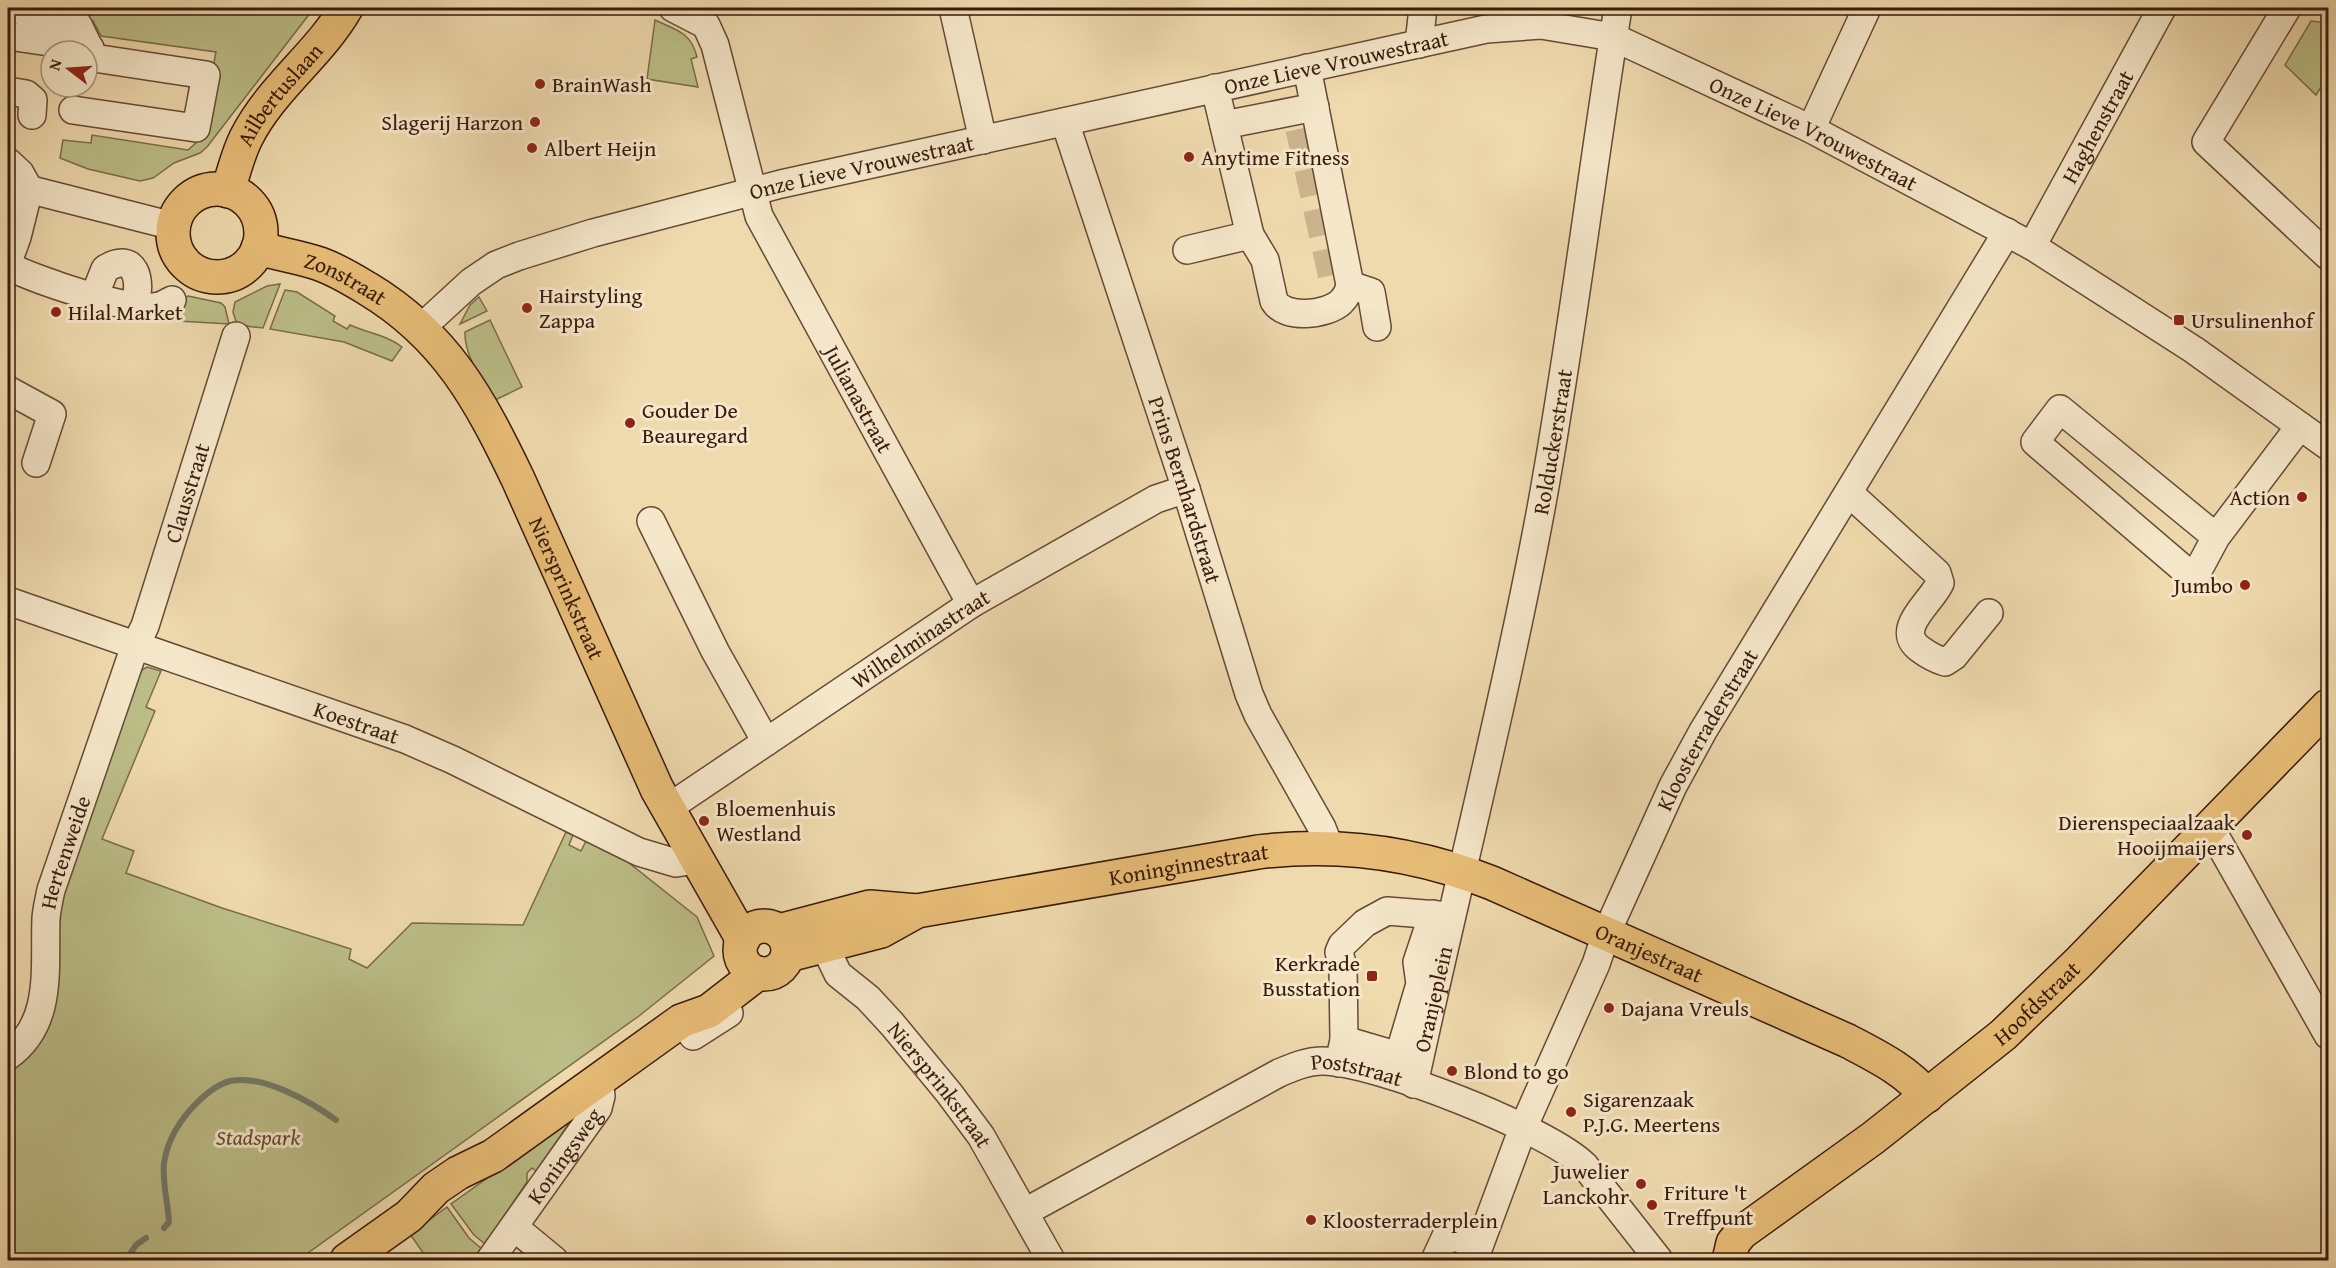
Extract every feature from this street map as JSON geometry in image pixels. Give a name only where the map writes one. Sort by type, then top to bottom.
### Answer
[{"type":"main road","name":"Ailbertuslaan","points":[[228,191],[245,139],[260,115],[292,74],[336,25],[346,8]]},
{"type":"main road","points":[[214,189],[228,191],[241,197],[255,213],[261,234],[258,248],[251,260],[240,270],[227,276],[206,275],[187,266],[178,254],[173,226],[178,212],[187,200],[214,189]]},
{"type":"main road","name":"Zonstraat","points":[[258,248],[320,264],[389,302],[421,328]]},
{"type":"main road","name":"Niersprinkstraat","points":[[421,328],[438,344],[462,376],[499,440],[657,789],[696,860],[763,951]]},
{"type":"main road","name":"Hoofdstraat","points":[[1724,1259],[1741,1233],[1873,1138],[2002,1035],[2042,998],[2328,706]]},
{"type":"main road","name":"Koninginnestraat","points":[[763,951],[821,933],[881,931],[917,911],[1277,849],[1329,848],[1389,853],[1436,863],[1461,872]]},
{"type":"main road","name":"Oranjestraat","points":[[1461,872],[1492,883],[1848,1041],[1885,1060],[1919,1086],[1927,1096]]},
{"type":"main road","name":"Koningsweg","points":[[347,1260],[409,1216],[438,1186],[458,1173],[493,1156],[681,1021],[709,1011],[763,951]]},
{"type":"street","points":[[22,8],[25,13],[78,25],[85,39]]},
{"type":"street","points":[[673,8],[711,16]]},
{"type":"street","points":[[953,8],[983,140]]},
{"type":"street","points":[[1419,44],[1423,8]]},
{"type":"street","name":"Rolduckerstraat","points":[[1461,872],[1486,770],[1540,516],[1618,8]]},
{"type":"street","points":[[1810,129],[1867,8]]},
{"type":"street","name":"Haghenstraat","points":[[2032,246],[2162,8]]},
{"type":"street","points":[[2287,8],[2206,142],[2328,256]]},
{"type":"street","name":"Julianastraat","points":[[711,16],[720,67],[759,216],[971,604]]},
{"type":"street","name":"Onze Lieve Vrouwestraat","points":[[421,328],[471,282],[496,266],[544,247],[593,232],[751,191],[1215,88],[1486,29],[1542,25],[1613,37],[1810,129],[2007,232],[2194,350],[2328,446]]},
{"type":"street","points":[[8,36],[39,41]]},
{"type":"street","points":[[73,110],[196,128],[206,75],[99,59]]},
{"type":"street","points":[[1215,88],[1250,235],[1265,260],[1274,301],[1277,306],[1289,313],[1312,312],[1340,303],[1347,296],[1341,281],[1315,106],[1307,68]]},
{"type":"street","points":[[8,91],[30,96],[33,100],[32,115]]},
{"type":"street","points":[[1224,125],[1315,106]]},
{"type":"street","points":[[1299,129],[1315,106]]},
{"type":"street","name":"Prins Bernhardstraat","points":[[1065,122],[1186,489],[1249,694],[1258,715],[1322,828],[1329,848]]},
{"type":"street","points":[[8,162],[20,173],[17,237],[8,264],[23,273],[94,297],[135,305],[159,306],[172,300]]},
{"type":"street","points":[[18,187],[173,226]]},
{"type":"street","name":"Kloosterraderstraat","points":[[1476,1253],[1523,1128],[1596,964],[1606,934],[1674,786],[1703,731],[2007,232]]},
{"type":"street","points":[[1187,250],[1250,235]]},
{"type":"street","points":[[94,297],[105,269],[114,265],[126,265],[136,272],[139,283],[135,305]]},
{"type":"street","points":[[1341,281],[1371,292],[1377,327]]},
{"type":"street","name":"Clausstraat","points":[[135,646],[145,626],[236,336]]},
{"type":"street","points":[[8,390],[52,414],[36,463]]},
{"type":"street","points":[[2216,537],[2060,409],[2035,442],[2194,578],[2216,537],[2300,426]]},
{"type":"street","name":"Wilhelminastraat","points":[[668,808],[971,604],[1156,499],[1186,489]]},
{"type":"street","points":[[1849,493],[1937,573],[1940,583],[1935,594],[1911,624],[1909,634],[1914,645],[1932,658],[1945,662],[1954,656],[1989,614]]},
{"type":"street","points":[[651,521],[715,651],[766,742]]},
{"type":"street","name":"Koestraat","points":[[8,601],[405,739],[453,760],[639,852],[676,863],[696,860]]},
{"type":"street","name":"Hertenweide","points":[[8,1056],[27,1037],[41,1009],[46,987],[46,915],[51,890],[135,646]]},
{"type":"street","points":[[2210,827],[2328,1035]]},
{"type":"street","name":"Oranjeplein","points":[[1414,1084],[1400,1052],[1420,984],[1421,976],[1417,963],[1461,872]]},
{"type":"street","name":"Oranjeplein","points":[[1400,1052],[1395,1055],[1341,1051],[1343,967],[1339,952],[1342,945],[1365,923],[1387,910],[1442,915]]},
{"type":"street","name":"Oranjeplein","points":[[1414,1084],[1442,915]]},
{"type":"street","name":"Niersprinkstraat","points":[[821,933],[838,974],[876,1007],[950,1093],[981,1136],[1051,1260]]},
{"type":"street","name":"Poststraat","points":[[1025,1212],[1279,1073],[1341,1051],[1414,1084],[1472,1105],[1572,1154],[1579,1159],[1659,1260]]},
{"type":"street","name":"Koningsweg","points":[[490,1260],[598,1108],[601,1096],[598,1080]]},
{"type":"street","points":[[514,1227],[554,1260]]},
{"type":"street","points":[[1435,1260],[1447,1234],[1476,1253]]},
{"type":"green space","points":[[37,8],[118,8],[154,13],[156,8],[314,8],[207,147],[200,153],[174,163],[153,178],[140,181],[88,169],[60,158],[63,140],[91,143],[92,135],[188,150],[199,140],[216,52],[101,36],[93,21]]},
{"type":"green space","points":[[655,20],[682,33],[691,42],[697,57],[691,59],[698,87],[647,79]]},
{"type":"green space","points":[[2311,21],[2328,23],[2328,76],[2316,95],[2285,65]]},
{"type":"green space","points":[[280,284],[263,328],[237,325],[233,312],[235,302],[267,286]]},
{"type":"green space","points":[[285,290],[297,292],[335,316],[333,321],[347,329],[350,325],[402,347],[392,361],[344,342],[270,329]]},
{"type":"green space","points":[[188,296],[221,303],[225,307],[229,324],[178,321],[178,304]]},
{"type":"green space","points":[[479,297],[487,311],[460,324],[470,305]]},
{"type":"green space","points":[[490,320],[522,387],[493,401],[479,376],[465,341],[465,332]]},
{"type":"green space","name":"Stadspark","points":[[147,667],[161,671],[146,707],[155,711],[102,839],[134,851],[126,873],[222,908],[351,949],[349,959],[367,968],[412,923],[523,925],[566,832],[573,835],[569,845],[581,851],[586,841],[624,859],[697,917],[714,956],[639,1016],[298,1260],[8,1260],[8,1072],[20,1063],[58,933],[62,896],[140,671]]},
{"type":"green space","points":[[566,1122],[568,1125],[536,1171],[532,1168],[527,1173],[527,1182],[485,1244],[474,1235],[451,1204]]},
{"type":"green space","points":[[447,1207],[469,1238],[482,1249],[474,1260],[428,1260],[410,1234]]},
{"type":"waterway","points":[[164,1228],[169,1222],[164,1185],[164,1163],[168,1148],[185,1116],[213,1089],[230,1081],[257,1082],[286,1091],[314,1105],[336,1120]]},
{"type":"waterway","points":[[126,1260],[136,1245],[146,1238]]},
{"type":"tunnel","points":[[1299,129],[1332,278]]},
{"type":"place","name":"BrainWash","points":[[540,84]]},
{"type":"place","name":"Slagerij Harzon","points":[[535,122]]},
{"type":"place","name":"Albert Heijn","points":[[532,148]]},
{"type":"place","name":"Anytime Fitness","points":[[1189,157]]},
{"type":"place","name":"Hairstyling Zappa","points":[[527,308]]},
{"type":"place","name":"Hilal Market","points":[[56,312]]},
{"type":"place","name":"Ursulinenhof","points":[[2179,320]]},
{"type":"place","name":"Gouder De Beauregard","points":[[630,423]]},
{"type":"place","name":"Action","points":[[2302,497]]},
{"type":"place","name":"Jumbo","points":[[2245,585]]},
{"type":"place","name":"Bloemenhuis Westland","points":[[704,821]]},
{"type":"place","name":"Dierenspeciaalzaak Hooijmaijers","points":[[2247,835]]},
{"type":"place","name":"Kerkrade Busstation","points":[[1372,976]]},
{"type":"place","name":"Dajana Vreuls","points":[[1609,1008]]},
{"type":"place","name":"Blond to go","points":[[1452,1071]]},
{"type":"place","name":"Sigarenzaak P.J.G. Meertens","points":[[1571,1112]]},
{"type":"place","name":"Juwelier Lanckohr","points":[[1641,1184]]},
{"type":"place","name":"Friture 't Treffpunt","points":[[1652,1205]]},
{"type":"place","name":"Kloosterraderplein","points":[[1311,1220]]}]
